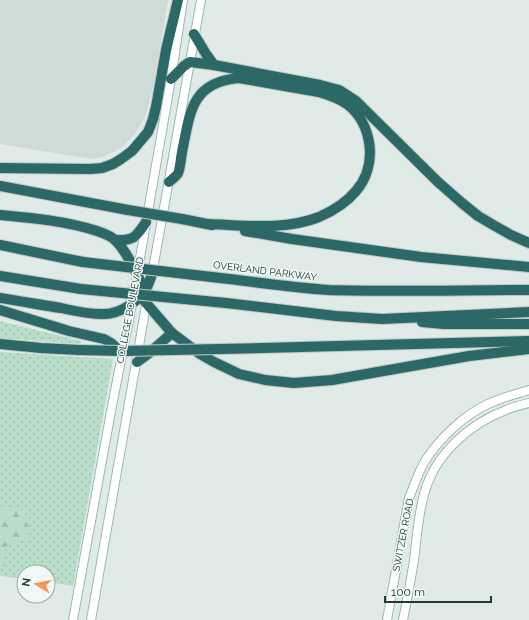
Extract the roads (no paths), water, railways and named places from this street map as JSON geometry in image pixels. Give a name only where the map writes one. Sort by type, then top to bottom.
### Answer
[{"type":"highway","points":[[0,168],[102,168],[113,164],[132,151],[148,132],[153,119],[166,50],[178,0]]},
{"type":"highway","points":[[194,34],[214,66]]},
{"type":"highway","points":[[171,79],[190,62],[320,85],[339,90],[356,101],[438,182],[478,216],[511,235],[529,243]]},
{"type":"highway","points":[[169,182],[178,174],[188,122],[193,105],[203,90],[219,81],[239,78],[319,92],[334,97],[346,104],[359,118],[368,135],[370,144],[369,161],[365,177],[361,184],[356,191],[337,208],[308,221],[288,225],[257,226],[207,224]]},
{"type":"highway","points":[[0,186],[292,239],[421,257],[529,267]]},
{"type":"highway","points":[[0,215],[81,226],[103,233],[115,240],[128,256],[137,275],[143,295],[172,333],[200,354],[239,374],[265,380],[294,383],[332,380],[469,356],[529,349]]},
{"type":"highway","points":[[115,240],[125,241],[132,239],[146,222]]},
{"type":"highway","name":"OVERLAND PARKWAY","points":[[0,245],[83,262],[328,290],[529,290]]},
{"type":"highway","points":[[0,298],[85,313],[103,314],[119,310],[132,304],[143,295],[154,270]]},
{"type":"highway","points":[[0,276],[81,289],[226,303],[336,316],[444,324],[529,324]]},
{"type":"highway","points":[[0,310],[69,331],[104,339],[122,353]]},
{"type":"highway","points":[[382,319],[529,312]]},
{"type":"highway","points":[[137,362],[172,333]]},
{"type":"highway","points":[[0,344],[41,348],[123,351],[529,341]]},
{"type":"main road","name":"COLLEGE BOULEVARD","points":[[137,275],[183,0]]},
{"type":"main road","name":"COLLEGE BOULEVARD","points":[[154,270],[201,0]]},
{"type":"main road","name":"COLLEGE BOULEVARD","points":[[91,620],[137,362],[143,295]]},
{"type":"main road","name":"COLLEGE BOULEVARD","points":[[73,620],[132,304]]},
{"type":"main road","name":"SWITZER ROAD","points":[[387,620],[409,498],[425,462],[448,434],[464,419],[487,404],[529,390]]},
{"type":"main road","name":"SWITZER ROAD","points":[[403,620],[413,565],[419,515],[425,490],[439,460],[456,442],[489,418],[505,410],[529,403]]},
{"type":"main road","points":[[448,434],[456,442]]}]
